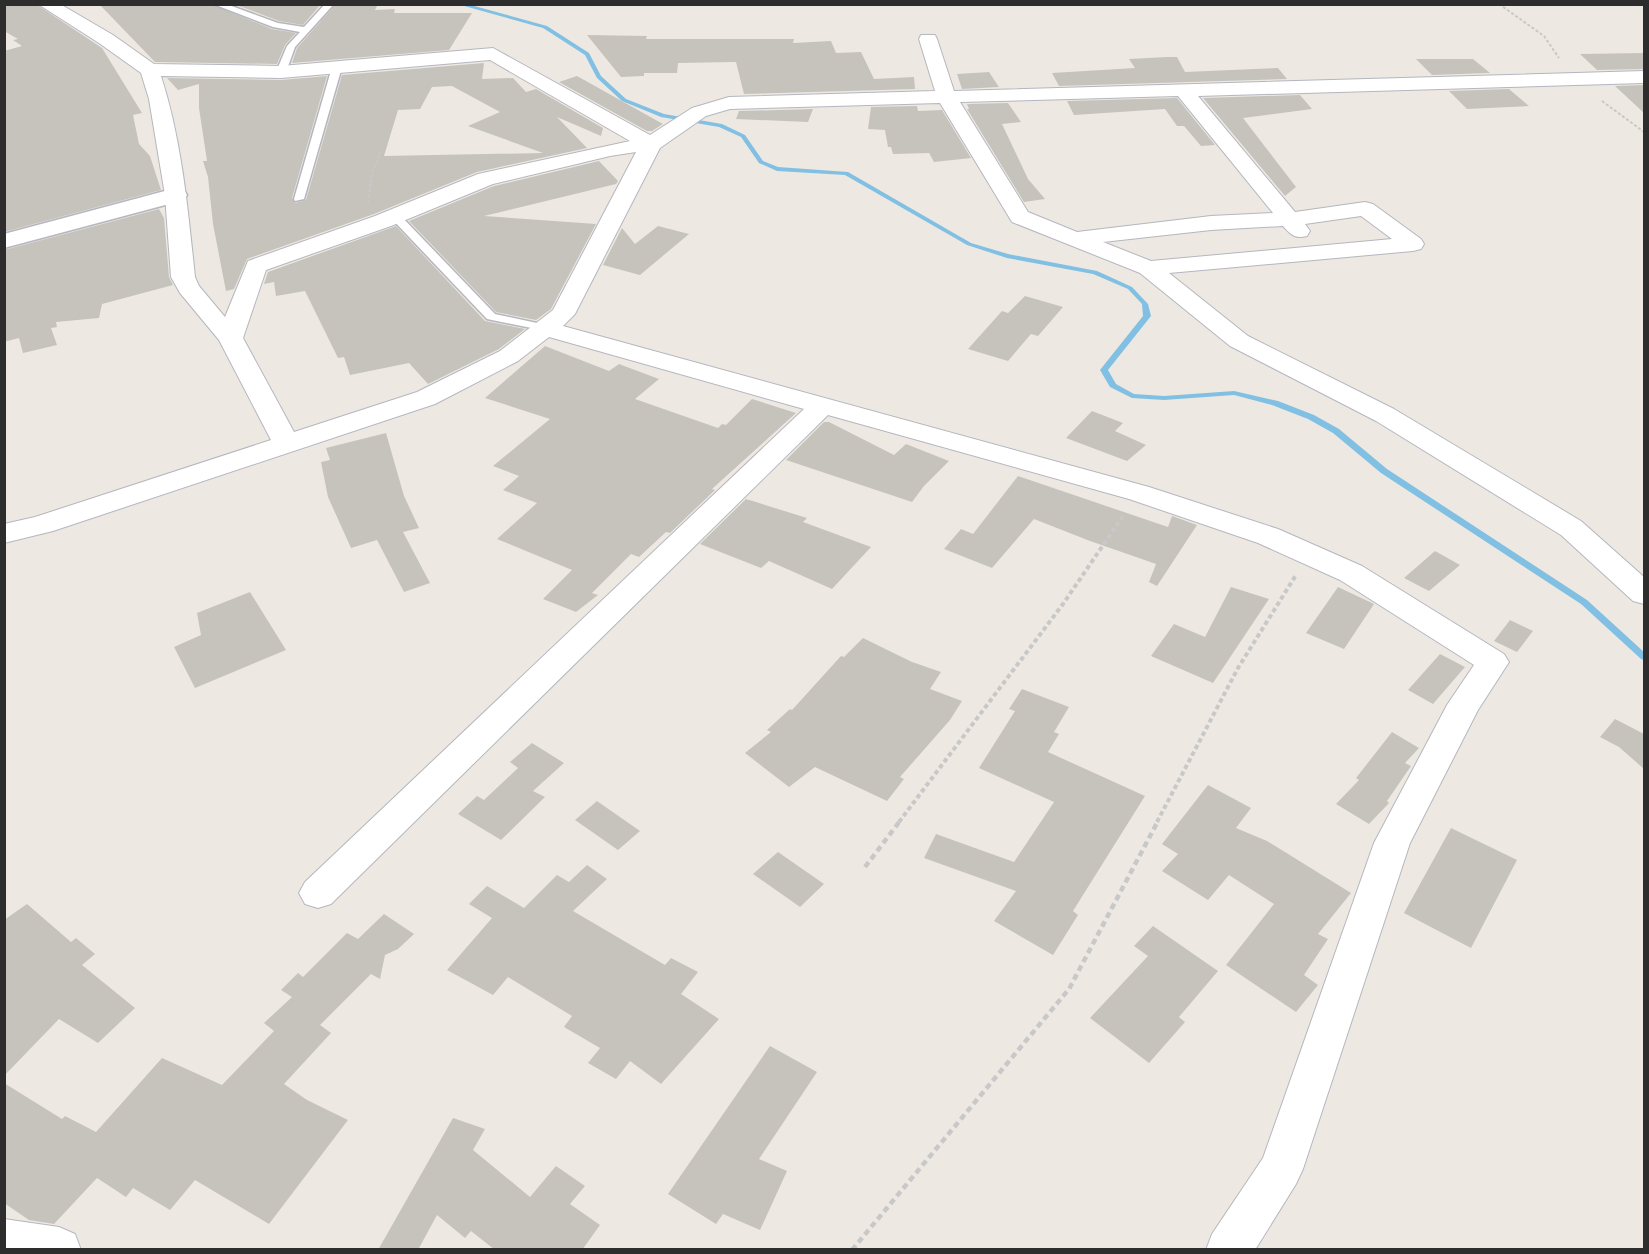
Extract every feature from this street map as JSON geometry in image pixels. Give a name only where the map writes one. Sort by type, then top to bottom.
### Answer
[{"type":"street","points":[[45,4],[106,39],[150,70],[281,72],[493,54],[651,144]]},
{"type":"street","points":[[928,39],[947,98],[1020,217],[1148,268],[1239,341],[1385,415],[1571,528],[1644,594]]},
{"type":"street","points":[[150,70],[159,99],[176,195],[183,277],[188,288],[230,338],[286,442]]},
{"type":"street","points":[[230,338],[256,266],[389,218],[486,179],[609,150],[651,144],[699,112],[729,103],[947,98],[1182,88],[1644,77]]},
{"type":"street","points":[[1182,88],[1318,251]]},
{"type":"street","points":[[4,534],[44,524],[286,442],[426,398],[509,356],[563,314],[651,144]]},
{"type":"street","points":[[4,241],[176,195]]},
{"type":"street","points":[[1071,239],[1211,223],[1289,219],[1365,209],[1413,244],[1148,268]]},
{"type":"street","points":[[547,328],[1139,493],[1268,536],[1352,573],[1493,662],[1464,705],[1392,843],[1281,1169],[1228,1250]]},
{"type":"street","points":[[318,892],[824,404]]},
{"type":"street","points":[[4,1241],[59,1250]]},
{"type":"lane","points":[[217,4],[276,25],[306,30]]},
{"type":"lane","points":[[281,72],[291,46],[330,4]]},
{"type":"lane","points":[[299,199],[337,67]]},
{"type":"lane","points":[[389,218],[491,317],[547,328]]},
{"type":"path","points":[[381,151],[372,174],[368,206],[389,218]]},
{"type":"path","points":[[865,867],[1063,604],[1139,493]]},
{"type":"path","points":[[852,1250],[1069,989],[1238,668],[1310,554]]},
{"type":"building","points":[[4,4],[36,4],[102,48],[142,113],[133,115],[139,144],[150,156],[161,190],[4,232],[4,51],[22,46],[13,40],[18,39],[4,31]]},
{"type":"building","points":[[99,4],[211,4],[272,29],[296,33],[285,45],[277,64],[155,62]]},
{"type":"building","points":[[234,4],[321,4],[303,25],[279,21]]},
{"type":"building","points":[[336,4],[378,4],[375,10],[395,9],[394,13],[472,13],[449,50],[292,63],[297,48]]},
{"type":"building","points":[[587,35],[647,36],[646,39],[794,39],[793,43],[831,41],[836,53],[861,52],[874,79],[914,77],[915,89],[744,94],[736,62],[678,63],[677,73],[644,73],[644,76],[621,77]]},
{"type":"building","points":[[1644,53],[1644,69],[1597,70],[1580,54]]},
{"type":"building","points":[[1177,57],[1185,72],[1278,68],[1287,79],[1059,86],[1052,73],[1135,68],[1129,59]]},
{"type":"building","points":[[1416,59],[1473,59],[1490,73],[1432,75]]},
{"type":"building","points":[[484,63],[482,79],[513,78],[526,92],[536,89],[603,128],[601,136],[557,117],[587,148],[477,172],[374,214],[247,259],[234,289],[226,291],[213,224],[208,177],[203,161],[207,161],[199,108],[199,84],[178,90],[167,78],[281,80],[327,76],[292,198],[295,203],[306,200],[342,75]],"holes":[[[452,86],[500,112],[468,126],[543,153],[384,156],[398,110],[420,109],[432,87]]]},
{"type":"building","points":[[989,72],[999,87],[962,89],[957,74]]},
{"type":"building","points":[[577,76],[663,124],[652,131],[647,131],[559,82]]},
{"type":"building","points":[[1644,85],[1644,113],[1615,86]]},
{"type":"building","points":[[1509,89],[1529,106],[1467,109],[1449,91]]},
{"type":"building","points":[[1300,95],[1312,109],[1243,118],[1296,187],[1285,196],[1203,98]]},
{"type":"building","points":[[1177,98],[1215,145],[1201,146],[1184,126],[1177,126],[1165,109],[1074,115],[1067,101]]},
{"type":"building","points":[[1008,103],[1021,122],[1002,124],[1028,179],[1045,199],[1024,202],[967,109],[969,109],[967,104]]},
{"type":"building","points":[[917,106],[918,111],[942,110],[971,158],[934,162],[929,153],[893,154],[891,147],[888,147],[885,130],[868,129],[871,107]]},
{"type":"building","points":[[813,109],[808,122],[736,119],[739,111]]},
{"type":"building","points":[[599,161],[618,181],[616,184],[484,216],[596,224],[551,309],[536,320],[496,312],[409,221],[494,186]]},
{"type":"building","points":[[159,209],[164,218],[169,277],[173,285],[102,304],[99,318],[56,322],[57,327],[51,328],[57,345],[23,353],[19,338],[4,342],[4,250]]},
{"type":"building","points":[[396,226],[485,321],[525,329],[499,349],[428,384],[409,363],[350,375],[344,357],[338,358],[305,291],[276,296],[274,282],[264,284],[268,272]]},
{"type":"building","points":[[658,226],[689,234],[640,275],[603,265],[622,228],[635,244]]},
{"type":"building","points":[[1025,296],[1063,307],[1038,336],[1031,334],[1008,361],[968,349],[1002,311],[1008,313]]},
{"type":"building","points":[[545,346],[609,371],[619,364],[659,379],[635,399],[718,428],[722,424],[726,425],[752,399],[796,413],[712,489],[715,490],[670,533],[666,532],[639,557],[631,554],[592,593],[598,595],[576,612],[543,599],[572,570],[497,539],[537,503],[503,490],[519,476],[493,466],[550,419],[485,398]]},
{"type":"building","points":[[1092,411],[1123,423],[1115,431],[1146,445],[1127,461],[1066,438]]},
{"type":"building","points":[[824,422],[829,422],[894,455],[906,444],[949,461],[924,486],[912,502],[786,460]]},
{"type":"building","points":[[386,433],[404,496],[419,528],[403,532],[430,583],[404,592],[377,540],[351,548],[328,497],[321,462],[330,460],[326,448]]},
{"type":"building","points":[[1018,476],[1168,527],[1172,516],[1197,525],[1157,586],[1149,582],[1156,564],[1034,519],[992,568],[944,549],[961,529],[973,534]]},
{"type":"building","points":[[746,499],[807,518],[803,522],[871,547],[832,589],[769,561],[761,568],[700,544]]},
{"type":"building","points":[[1435,551],[1460,565],[1429,591],[1404,578]]},
{"type":"building","points":[[1231,587],[1269,599],[1213,683],[1151,656],[1174,624],[1205,637]]},
{"type":"building","points":[[1338,587],[1374,604],[1344,649],[1306,633]]},
{"type":"building","points":[[250,592],[286,650],[195,688],[174,647],[201,635],[197,613]]},
{"type":"building","points":[[1510,620],[1533,631],[1517,652],[1494,641]]},
{"type":"building","points":[[863,638],[912,662],[941,672],[930,689],[962,701],[950,720],[900,777],[904,779],[887,801],[815,767],[789,787],[745,753],[771,732],[767,730],[790,709],[792,710],[841,656],[844,657]]},
{"type":"building","points":[[1440,654],[1465,667],[1433,704],[1408,690]]},
{"type":"building","points":[[1022,689],[1069,707],[1054,732],[1059,734],[1048,752],[1145,796],[1073,911],[1078,915],[1053,955],[994,921],[1016,891],[924,858],[936,834],[1014,862],[1054,802],[979,768],[1015,711],[1009,709]]},
{"type":"building","points":[[1615,719],[1644,734],[1644,769],[1619,747],[1600,737]]},
{"type":"building","points":[[1392,732],[1419,748],[1405,763],[1411,766],[1387,801],[1389,803],[1369,824],[1336,804],[1359,780],[1356,778]]},
{"type":"building","points":[[532,743],[564,763],[533,791],[545,797],[501,840],[458,814],[477,796],[484,800],[518,768],[510,762]]},
{"type":"building","points":[[1208,785],[1251,808],[1236,828],[1267,841],[1351,893],[1318,934],[1328,939],[1304,975],[1318,985],[1296,1012],[1226,965],[1274,904],[1229,875],[1208,900],[1162,871],[1178,854],[1162,844]]},
{"type":"building","points":[[597,801],[640,831],[618,850],[575,820]]},
{"type":"building","points":[[1451,828],[1517,860],[1471,948],[1404,913]]},
{"type":"building","points":[[778,852],[824,884],[800,907],[753,874]]},
{"type":"building","points":[[587,865],[607,879],[573,911],[665,965],[671,958],[698,972],[681,994],[719,1019],[661,1084],[630,1061],[616,1079],[588,1063],[600,1048],[564,1027],[572,1016],[508,977],[493,995],[447,970],[492,918],[469,904],[487,886],[524,908],[557,875],[569,882]]},
{"type":"building","points":[[27,904],[71,942],[76,938],[95,954],[82,965],[135,1008],[98,1043],[59,1019],[4,1076],[4,920]]},
{"type":"building","points":[[384,914],[414,934],[398,949],[385,955],[380,979],[371,974],[320,1025],[331,1033],[284,1084],[307,1100],[348,1120],[269,1224],[195,1180],[170,1210],[133,1188],[126,1197],[97,1178],[54,1224],[29,1220],[4,1203],[4,1083],[62,1119],[65,1116],[96,1132],[162,1058],[222,1085],[274,1031],[264,1023],[292,997],[281,990],[298,973],[303,977],[347,933],[358,939]]},
{"type":"building","points":[[1153,926],[1218,971],[1179,1017],[1185,1022],[1149,1063],[1090,1018],[1148,956],[1134,946]]},
{"type":"building","points":[[770,1046],[817,1072],[759,1159],[787,1171],[760,1230],[723,1214],[716,1224],[668,1194]]},
{"type":"building","points":[[453,1118],[485,1129],[473,1150],[530,1197],[556,1166],[585,1186],[570,1204],[600,1225],[582,1250],[495,1250],[471,1231],[465,1238],[437,1215],[418,1250],[378,1250]]},
{"type":"waterway","points":[[459,4],[545,27],[587,54],[599,77],[624,100],[663,116],[720,125],[743,136],[761,162],[777,169],[846,173],[969,244],[1007,256],[1095,272],[1130,288],[1145,304],[1147,316],[1104,370],[1113,385],[1132,396],[1164,398],[1234,393],[1275,403],[1311,417],[1336,431],[1384,471],[1584,602],[1644,657]]}]
